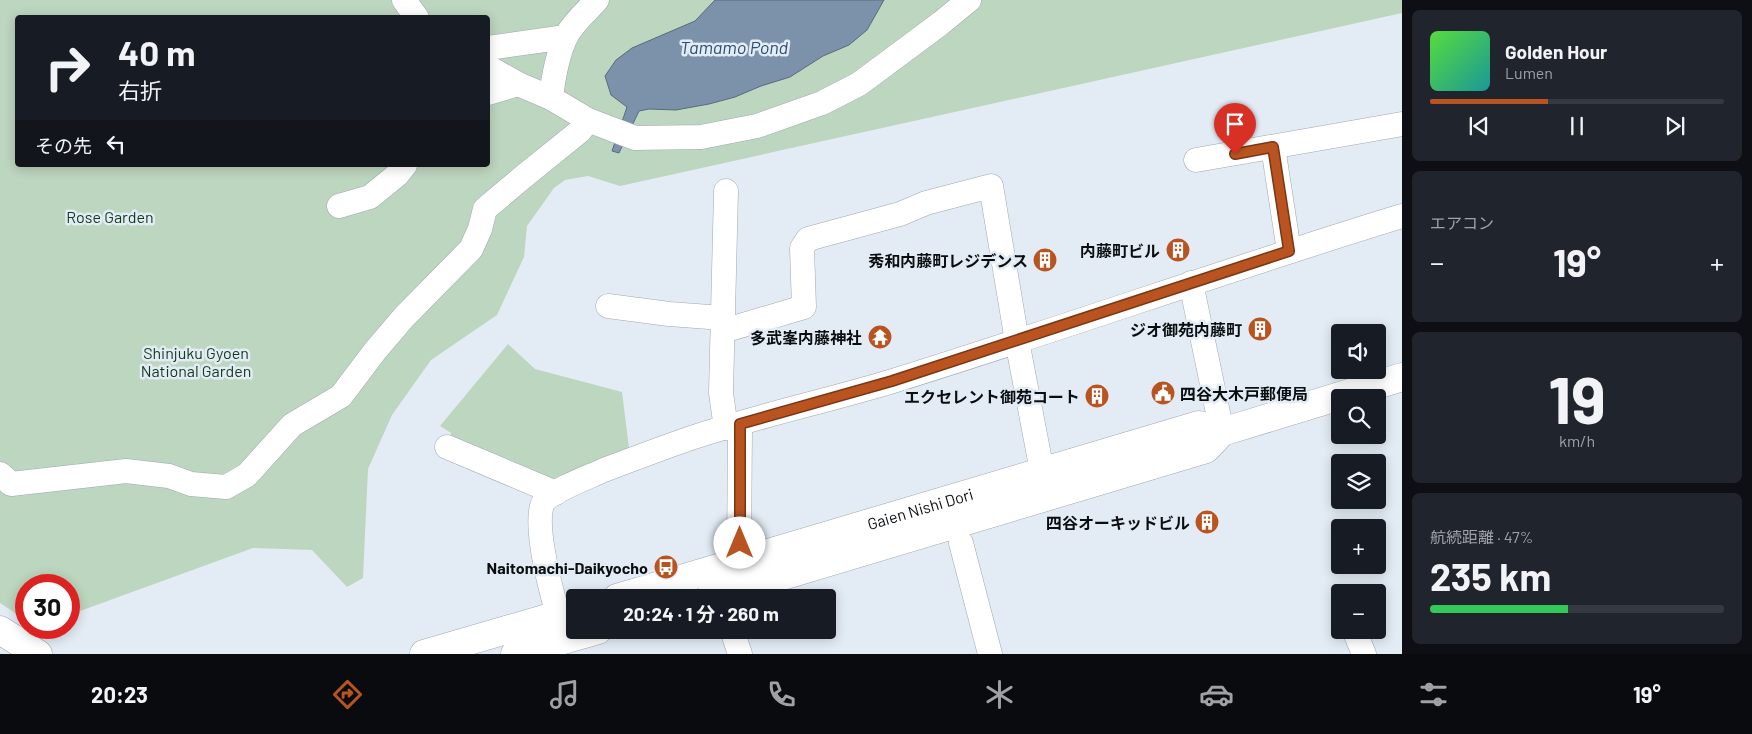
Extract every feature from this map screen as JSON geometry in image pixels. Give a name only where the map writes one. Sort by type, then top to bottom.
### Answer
[{"type":"main road","name":"Gaien Nishi Dori","points":[[684,589],[721,584],[1206,449],[1222,432],[1402,377]]},
{"type":"main road","name":"Gaien Nishi Dori","points":[[721,584],[1042,471],[1199,425],[1222,432]]},
{"type":"main road","points":[[424,654],[566,612]]},
{"type":"main road","points":[[0,630],[38,654]]},
{"type":"main road","points":[[515,654],[567,639]]},
{"type":"street","points":[[404,0],[415,15]]},
{"type":"street","points":[[551,98],[555,74],[566,37],[575,23],[597,0]]},
{"type":"street","points":[[490,68],[518,84],[551,98],[588,120],[635,138],[701,137],[757,126],[822,103],[859,84],[969,0]]},
{"type":"street","points":[[490,48],[566,37]]},
{"type":"street","points":[[490,92],[518,84]]},
{"type":"street","points":[[0,474],[11,484],[126,471],[169,476],[191,484],[226,487],[247,475],[292,425],[341,396],[404,317],[471,249],[480,229],[485,209],[580,131],[588,120]]},
{"type":"street","points":[[1196,160],[1402,124]]},
{"type":"street","points":[[1273,147],[1289,251]]},
{"type":"street","points":[[339,206],[370,197],[397,175],[403,167]]},
{"type":"street","points":[[608,306],[669,314],[723,324],[804,307],[802,248],[808,239],[900,214],[926,203],[991,186],[1017,341],[1042,471]]},
{"type":"street","points":[[721,584],[733,426],[721,393],[726,191]]},
{"type":"street","points":[[566,611],[553,597],[539,530],[541,505],[545,499],[556,492],[582,479],[692,437],[892,381],[1402,216]]},
{"type":"street","points":[[1191,283],[1222,432]]},
{"type":"street","points":[[447,447],[556,492]]},
{"type":"street","points":[[961,543],[990,654]]},
{"type":"street","points":[[735,639],[740,654]]},
{"type":"street","points":[[1358,639],[1364,654]]},
{"type":"green space","name":"Shinjuku Gyoen National Garden","points":[[0,0],[1402,0],[1402,13],[620,186],[588,176],[565,180],[554,188],[527,226],[524,257],[497,315],[431,360],[392,415],[368,469],[363,578],[347,587],[312,550],[253,548],[80,611],[80,574],[15,574],[15,613],[0,603]]},
{"type":"green space","points":[[508,344],[535,369],[622,392],[629,448],[546,482],[449,441],[451,433],[440,426]]},
{"type":"water","name":"Tamamo Pond","points":[[715,0],[884,0],[867,30],[849,45],[823,56],[790,77],[735,97],[676,110],[649,109],[639,111],[619,153],[612,151],[627,107],[611,95],[605,76],[616,60],[632,48],[695,21]]},
{"type":"place","name":"内藤町ビル","points":[[1178,250]]},
{"type":"place","name":"秀和内藤町レジデンス","points":[[1045,260]]},
{"type":"place","name":"ジオ御苑内藤町","points":[[1260,329]]},
{"type":"place","name":"多武峯内藤神社","points":[[880,337]]},
{"type":"place","name":"四谷大木戸郵便局","points":[[1163,393]]},
{"type":"place","name":"エクセレント御苑コート","points":[[1097,396]]},
{"type":"place","name":"四谷オーキッドビル","points":[[1207,522]]},
{"type":"place","name":"Naitomachi-Daikyocho","points":[[666,567]]},
{"type":"route","points":[[740,543],[740,424],[892,381],[1289,251],[1273,147],[1235,154]]},
{"type":"park label","name":"Rose Garden","points":[[110,216]]}]
